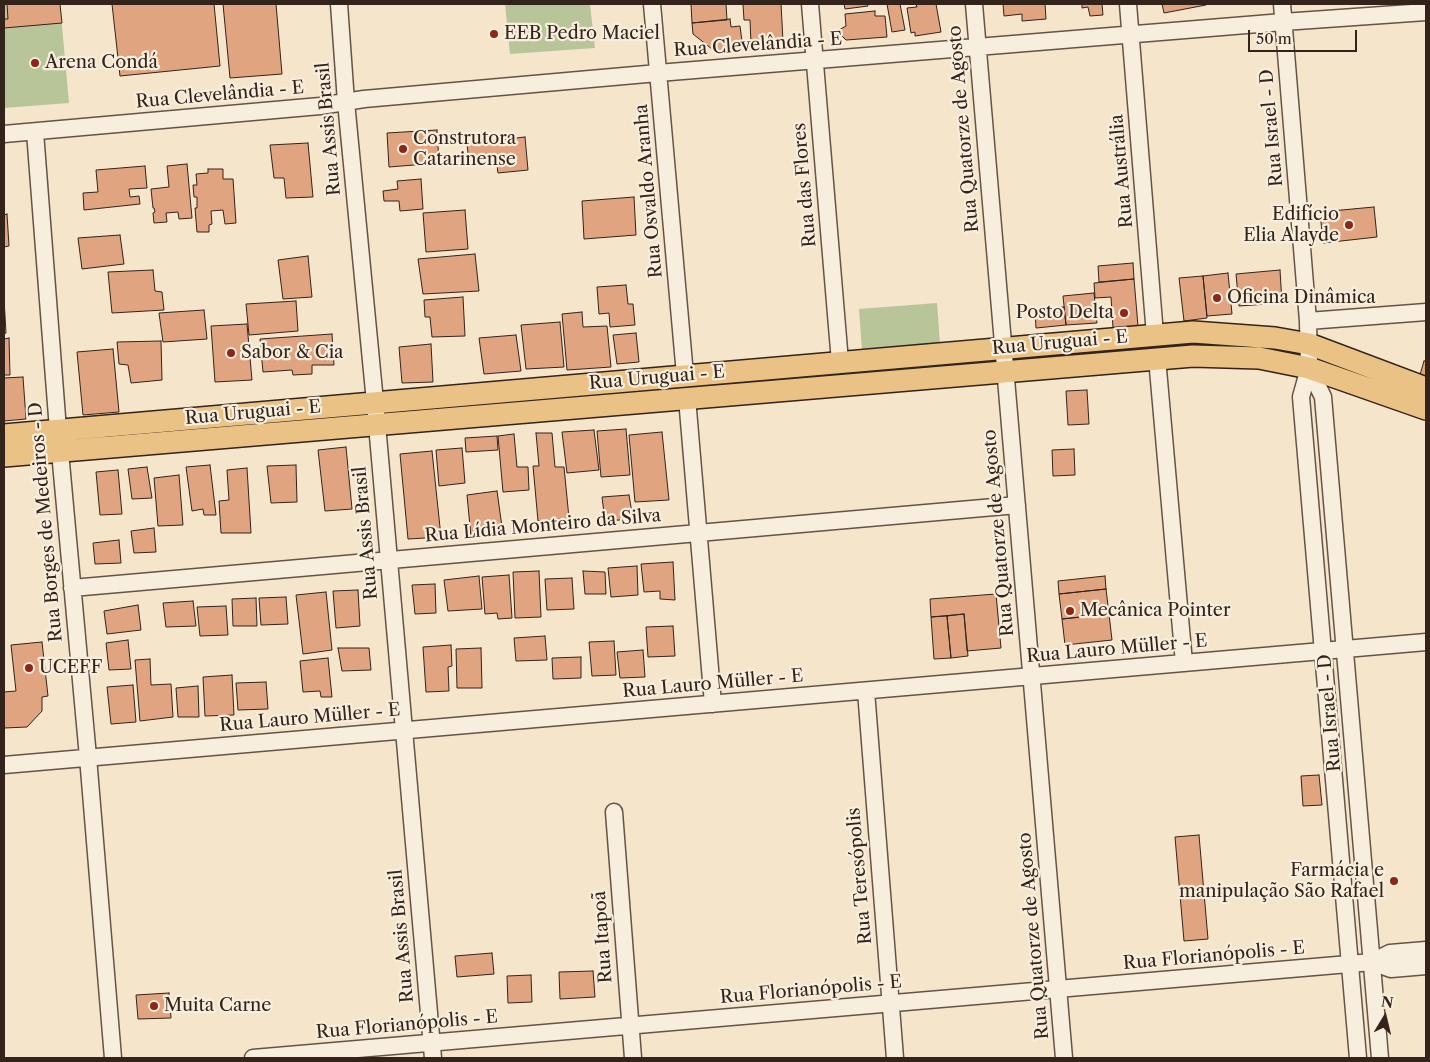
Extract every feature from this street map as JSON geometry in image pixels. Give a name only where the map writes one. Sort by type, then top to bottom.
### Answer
[{"type":"main road","name":"Rua Uruguai - E","points":[[4,456],[59,440],[375,402],[1193,332],[1231,333],[1309,344],[1426,388]]},
{"type":"main road","name":"Rua Uruguai - E","points":[[4,435],[59,440],[377,424],[1193,356],[1259,358],[1309,368],[1426,409]]},
{"type":"street","name":"Rua Assis Brasil","points":[[339,4],[346,102],[433,1051]]},
{"type":"street","name":"Rua Osvaldo Aranha","points":[[652,4],[685,375]]},
{"type":"street","name":"Rua das Flores","points":[[810,4],[840,362]]},
{"type":"street","name":"Rua Quatorze de Agosto","points":[[974,4],[1064,1058]]},
{"type":"street","name":"Rua Austrália","points":[[1128,4],[1155,335]]},
{"type":"street","name":"Rua Israel - D","points":[[1282,4],[1308,321],[1309,368],[1301,397],[1358,1058]]},
{"type":"street","name":"Rua Clevelândia - E","points":[[4,134],[658,73],[1426,12]]},
{"type":"street","name":"Rua Borges de Medeiros - D","points":[[35,132],[59,440],[113,1058]]},
{"type":"street","points":[[1308,321],[1426,312]]},
{"type":"street","points":[[1157,358],[1184,663]]},
{"type":"street","name":"Rua Israel - D","points":[[1309,368],[1323,397],[1380,1058]]},
{"type":"street","points":[[687,398],[713,704]]},
{"type":"street","name":"Rua Lídia Monteiro da Silva","points":[[72,588],[1017,505]]},
{"type":"street","name":"Rua Lauro Müller - E","points":[[4,765],[1426,642]]},
{"type":"street","name":"Rua Teresópolis","points":[[866,691],[895,1058]]},
{"type":"street","name":"Rua Itapoã","points":[[614,812],[633,1058]]},
{"type":"street","name":"Rua Florianópolis - E","points":[[252,1058],[433,1051],[630,1026],[1372,962],[1390,953],[1426,950]]},
{"type":"street","name":"Rua Florianópolis - E","points":[[1372,962],[1391,969],[1426,966]]},
{"type":"green space","name":"Arena Condá","points":[[4,4],[60,4],[69,103],[4,108]]},
{"type":"green space","points":[[505,4],[590,4],[595,48],[510,54]]},
{"type":"green space","points":[[937,303],[940,344],[862,350],[859,309]]},
{"type":"building","points":[[7,4],[60,4],[62,23],[4,28],[4,19],[8,19]]},
{"type":"building","points":[[112,4],[214,4],[220,66],[120,76]]},
{"type":"building","points":[[223,4],[276,4],[282,74],[230,78]]},
{"type":"building","points":[[691,4],[726,4],[727,20],[692,23]]},
{"type":"building","points":[[743,4],[781,4],[783,41],[751,43],[750,20],[744,20]]},
{"type":"building","points":[[844,4],[867,4],[868,6],[845,9]]},
{"type":"building","points":[[887,4],[900,4],[905,30],[892,32]]},
{"type":"building","points":[[916,4],[936,4],[941,32],[915,36],[915,32],[911,33],[907,8],[917,7]]},
{"type":"building","points":[[1003,4],[1045,4],[1046,19],[1022,21],[1022,14],[1004,16]]},
{"type":"building","points":[[1082,4],[1102,4],[1103,15],[1090,16],[1088,7],[1082,8]]},
{"type":"building","points":[[1162,4],[1205,4],[1206,5],[1164,13]]},
{"type":"building","points":[[875,11],[875,16],[885,16],[887,37],[846,40],[837,31],[846,26],[845,14]]},
{"type":"building","points":[[730,19],[731,27],[740,26],[743,49],[717,53],[693,34],[692,23]]},
{"type":"building","points":[[437,130],[439,163],[389,167],[387,133]]},
{"type":"building","points":[[525,137],[528,170],[498,173],[496,158],[469,161],[467,144]]},
{"type":"building","points":[[308,143],[313,197],[286,198],[284,178],[274,178],[270,145]]},
{"type":"building","points":[[187,164],[192,218],[179,219],[178,212],[166,213],[167,222],[154,223],[153,213],[155,212],[151,189],[169,187],[167,166]]},
{"type":"building","points":[[145,166],[147,188],[129,189],[130,197],[139,196],[140,204],[84,210],[83,193],[98,192],[96,170]]},
{"type":"building","points":[[208,169],[223,169],[223,179],[233,179],[236,223],[225,224],[223,210],[211,211],[212,224],[209,225],[209,232],[197,232],[195,208],[197,208],[197,197],[194,197],[193,185],[197,185],[196,174],[208,173]]},
{"type":"building","points":[[421,179],[423,209],[400,211],[399,201],[384,201],[383,191],[398,189],[397,181]]},
{"type":"building","points":[[634,197],[636,235],[584,239],[582,201]]},
{"type":"building","name":"Edifício Elia Alayde","points":[[1374,207],[1377,237],[1323,243],[1320,212]]},
{"type":"building","points":[[465,210],[468,249],[426,252],[423,213]]},
{"type":"building","points":[[7,214],[9,246],[4,247],[4,215]]},
{"type":"building","points":[[120,235],[124,264],[82,269],[78,238]]},
{"type":"building","points":[[475,254],[479,291],[423,294],[418,259]]},
{"type":"building","points":[[308,256],[312,297],[283,299],[278,260]]},
{"type":"building","points":[[1133,263],[1134,279],[1099,282],[1098,266]]},
{"type":"building","points":[[153,270],[155,291],[162,292],[164,310],[112,313],[108,272]]},
{"type":"building","points":[[1280,270],[1282,303],[1239,306],[1236,274]]},
{"type":"building","points":[[1228,273],[1232,314],[1207,316],[1203,276]]},
{"type":"building","points":[[1203,276],[1207,318],[1184,321],[1179,278]]},
{"type":"building","points":[[1134,279],[1138,326],[1113,328],[1111,297],[1095,298],[1094,283]]},
{"type":"building","points":[[626,285],[628,304],[633,304],[635,325],[610,327],[609,313],[599,314],[597,287]]},
{"type":"building","points":[[1094,293],[1097,323],[1066,325],[1063,296]]},
{"type":"building","points":[[463,297],[465,336],[432,337],[430,317],[425,317],[424,300]]},
{"type":"building","points":[[4,298],[6,333],[4,334]]},
{"type":"building","points":[[296,301],[298,331],[249,335],[246,304]]},
{"type":"building","points":[[1064,307],[1066,325],[1036,328],[1035,309]]},
{"type":"building","points":[[204,310],[207,339],[163,342],[159,313]]},
{"type":"building","points":[[582,312],[583,327],[607,326],[611,367],[567,370],[562,314]]},
{"type":"building","points":[[560,322],[564,367],[526,369],[521,325]]},
{"type":"building","name":"Sabor & Cia","points":[[247,324],[252,380],[215,382],[211,326]]},
{"type":"building","points":[[636,333],[639,362],[617,364],[613,335]]},
{"type":"building","points":[[332,334],[334,365],[312,365],[312,374],[293,375],[292,370],[263,372],[260,339]]},
{"type":"building","points":[[516,335],[521,371],[484,374],[479,338]]},
{"type":"building","points":[[9,338],[10,375],[4,375],[4,339]]},
{"type":"building","points":[[161,341],[162,380],[131,383],[128,365],[119,364],[117,342]]},
{"type":"building","points":[[431,344],[433,382],[402,383],[399,347]]},
{"type":"building","points":[[113,349],[119,412],[83,415],[77,352]]},
{"type":"building","points":[[1424,361],[1426,361],[1426,380],[1419,378]]},
{"type":"building","points":[[23,377],[26,419],[4,421],[4,378]]},
{"type":"building","points":[[1087,390],[1089,424],[1068,425],[1066,391]]},
{"type":"building","points":[[626,429],[630,475],[601,477],[597,431]]},
{"type":"building","points":[[594,430],[599,470],[567,473],[562,432]]},
{"type":"building","points":[[662,432],[669,500],[635,502],[629,435]]},
{"type":"building","points":[[536,433],[552,433],[555,467],[564,467],[569,518],[538,521],[533,466],[539,466]]},
{"type":"building","points":[[514,434],[517,467],[528,467],[529,490],[503,492],[498,436]]},
{"type":"building","points":[[497,436],[498,450],[466,452],[465,438]]},
{"type":"building","points":[[346,447],[352,509],[325,511],[318,450]]},
{"type":"building","points":[[462,448],[465,483],[439,486],[436,450]]},
{"type":"building","points":[[1074,449],[1075,475],[1053,476],[1052,450]]},
{"type":"building","points":[[432,451],[441,537],[408,539],[400,454]]},
{"type":"building","points":[[210,465],[216,515],[204,515],[203,509],[192,511],[186,467]]},
{"type":"building","points":[[296,465],[297,502],[271,503],[267,466]]},
{"type":"building","points":[[147,467],[152,498],[132,499],[128,469]]},
{"type":"building","points":[[247,468],[251,533],[221,533],[219,501],[229,500],[227,470]]},
{"type":"building","points":[[118,470],[122,514],[100,515],[96,472]]},
{"type":"building","points":[[179,475],[183,525],[158,526],[154,478]]},
{"type":"building","points":[[497,491],[503,534],[471,537],[467,495]]},
{"type":"building","points":[[629,495],[633,519],[605,521],[602,497]]},
{"type":"building","points":[[154,528],[156,552],[134,553],[131,531]]},
{"type":"building","points":[[119,540],[121,563],[95,564],[93,543]]},
{"type":"building","points":[[673,562],[675,600],[660,599],[660,591],[644,592],[641,564]]},
{"type":"building","points":[[637,566],[638,595],[611,597],[608,568]]},
{"type":"building","points":[[539,571],[541,617],[515,618],[513,572]]},
{"type":"building","points":[[583,571],[605,572],[606,594],[585,594]]},
{"type":"building","points":[[509,575],[512,618],[498,619],[497,613],[485,614],[482,577]]},
{"type":"building","points":[[479,576],[482,609],[448,611],[444,580]]},
{"type":"building","points":[[1105,576],[1106,589],[1059,594],[1058,581]]},
{"type":"building","points":[[572,578],[574,609],[547,610],[545,579]]},
{"type":"building","points":[[435,584],[436,613],[415,614],[412,585]]},
{"type":"building","points":[[1106,589],[1109,614],[1062,619],[1059,594]]},
{"type":"building","points":[[358,590],[360,626],[336,628],[333,591]]},
{"type":"building","points":[[326,592],[332,650],[303,654],[296,595]]},
{"type":"building","points":[[996,594],[1001,648],[967,651],[964,614],[931,617],[930,599]]},
{"type":"building","points":[[286,597],[288,624],[261,625],[259,598]]},
{"type":"building","points":[[256,598],[257,626],[233,626],[232,599]]},
{"type":"building","points":[[193,601],[196,626],[166,627],[163,603]]},
{"type":"building","points":[[138,605],[141,630],[107,634],[104,611]]},
{"type":"building","points":[[226,606],[228,635],[200,636],[197,607]]},
{"type":"building","points":[[964,614],[968,656],[951,658],[947,616]]},
{"type":"building","points":[[1109,614],[1112,640],[1065,645],[1062,619]]},
{"type":"building","points":[[947,616],[951,658],[934,659],[931,617]]},
{"type":"building","points":[[673,626],[675,656],[648,657],[646,627]]},
{"type":"building","points":[[545,636],[547,660],[516,661],[514,638]]},
{"type":"building","points":[[128,640],[131,669],[109,670],[106,643]]},
{"type":"building","points":[[614,641],[616,675],[592,676],[589,642]]},
{"type":"building","name":"UCEFF","points":[[42,642],[48,696],[42,697],[42,711],[27,727],[4,728],[4,692],[16,691],[11,645]]},
{"type":"building","points":[[451,645],[452,666],[448,667],[449,691],[426,692],[423,647]]},
{"type":"building","points":[[338,648],[369,648],[371,670],[342,671]]},
{"type":"building","points":[[481,648],[482,688],[457,688],[456,649]]},
{"type":"building","points":[[643,650],[645,677],[620,678],[617,652]]},
{"type":"building","points":[[581,657],[581,678],[553,679],[552,658]]},
{"type":"building","points":[[328,658],[332,697],[321,697],[320,691],[303,692],[300,661]]},
{"type":"building","points":[[150,659],[151,685],[171,684],[173,717],[140,721],[135,660]]},
{"type":"building","points":[[232,675],[234,715],[205,716],[203,677]]},
{"type":"building","points":[[266,682],[268,709],[238,710],[236,683]]},
{"type":"building","points":[[133,685],[136,722],[111,724],[107,687]]},
{"type":"building","points":[[198,686],[199,717],[178,717],[176,688]]},
{"type":"building","points":[[1319,775],[1322,805],[1303,806],[1301,776]]},
{"type":"building","points":[[1199,835],[1208,939],[1184,941],[1175,837]]},
{"type":"building","points":[[492,953],[494,974],[457,977],[455,956]]},
{"type":"building","points":[[593,971],[595,997],[560,999],[559,972]]},
{"type":"building","points":[[531,975],[532,1002],[508,1003],[507,976]]},
{"type":"building","name":"Muita Carne","points":[[169,993],[171,1018],[138,1019],[136,995]]},
{"type":"place","name":"EEB Pedro Maciel","points":[[494,34]]},
{"type":"place","name":"Arena Condá","points":[[35,63]]},
{"type":"place","name":"Construtora Catarinense","points":[[403,149]]},
{"type":"place","name":"Edifício Elia Alayde","points":[[1349,225]]},
{"type":"place","name":"Oficina Dinâmica","points":[[1217,298]]},
{"type":"place","name":"Posto Delta","points":[[1124,313]]},
{"type":"place","name":"Sabor & Cia","points":[[231,353]]},
{"type":"place","name":"Mecânica Pointer","points":[[1070,611]]},
{"type":"place","name":"UCEFF","points":[[29,668]]},
{"type":"place","name":"Farmácia e manipulação São Rafael","points":[[1394,881]]},
{"type":"place","name":"Muita Carne","points":[[154,1006]]}]
